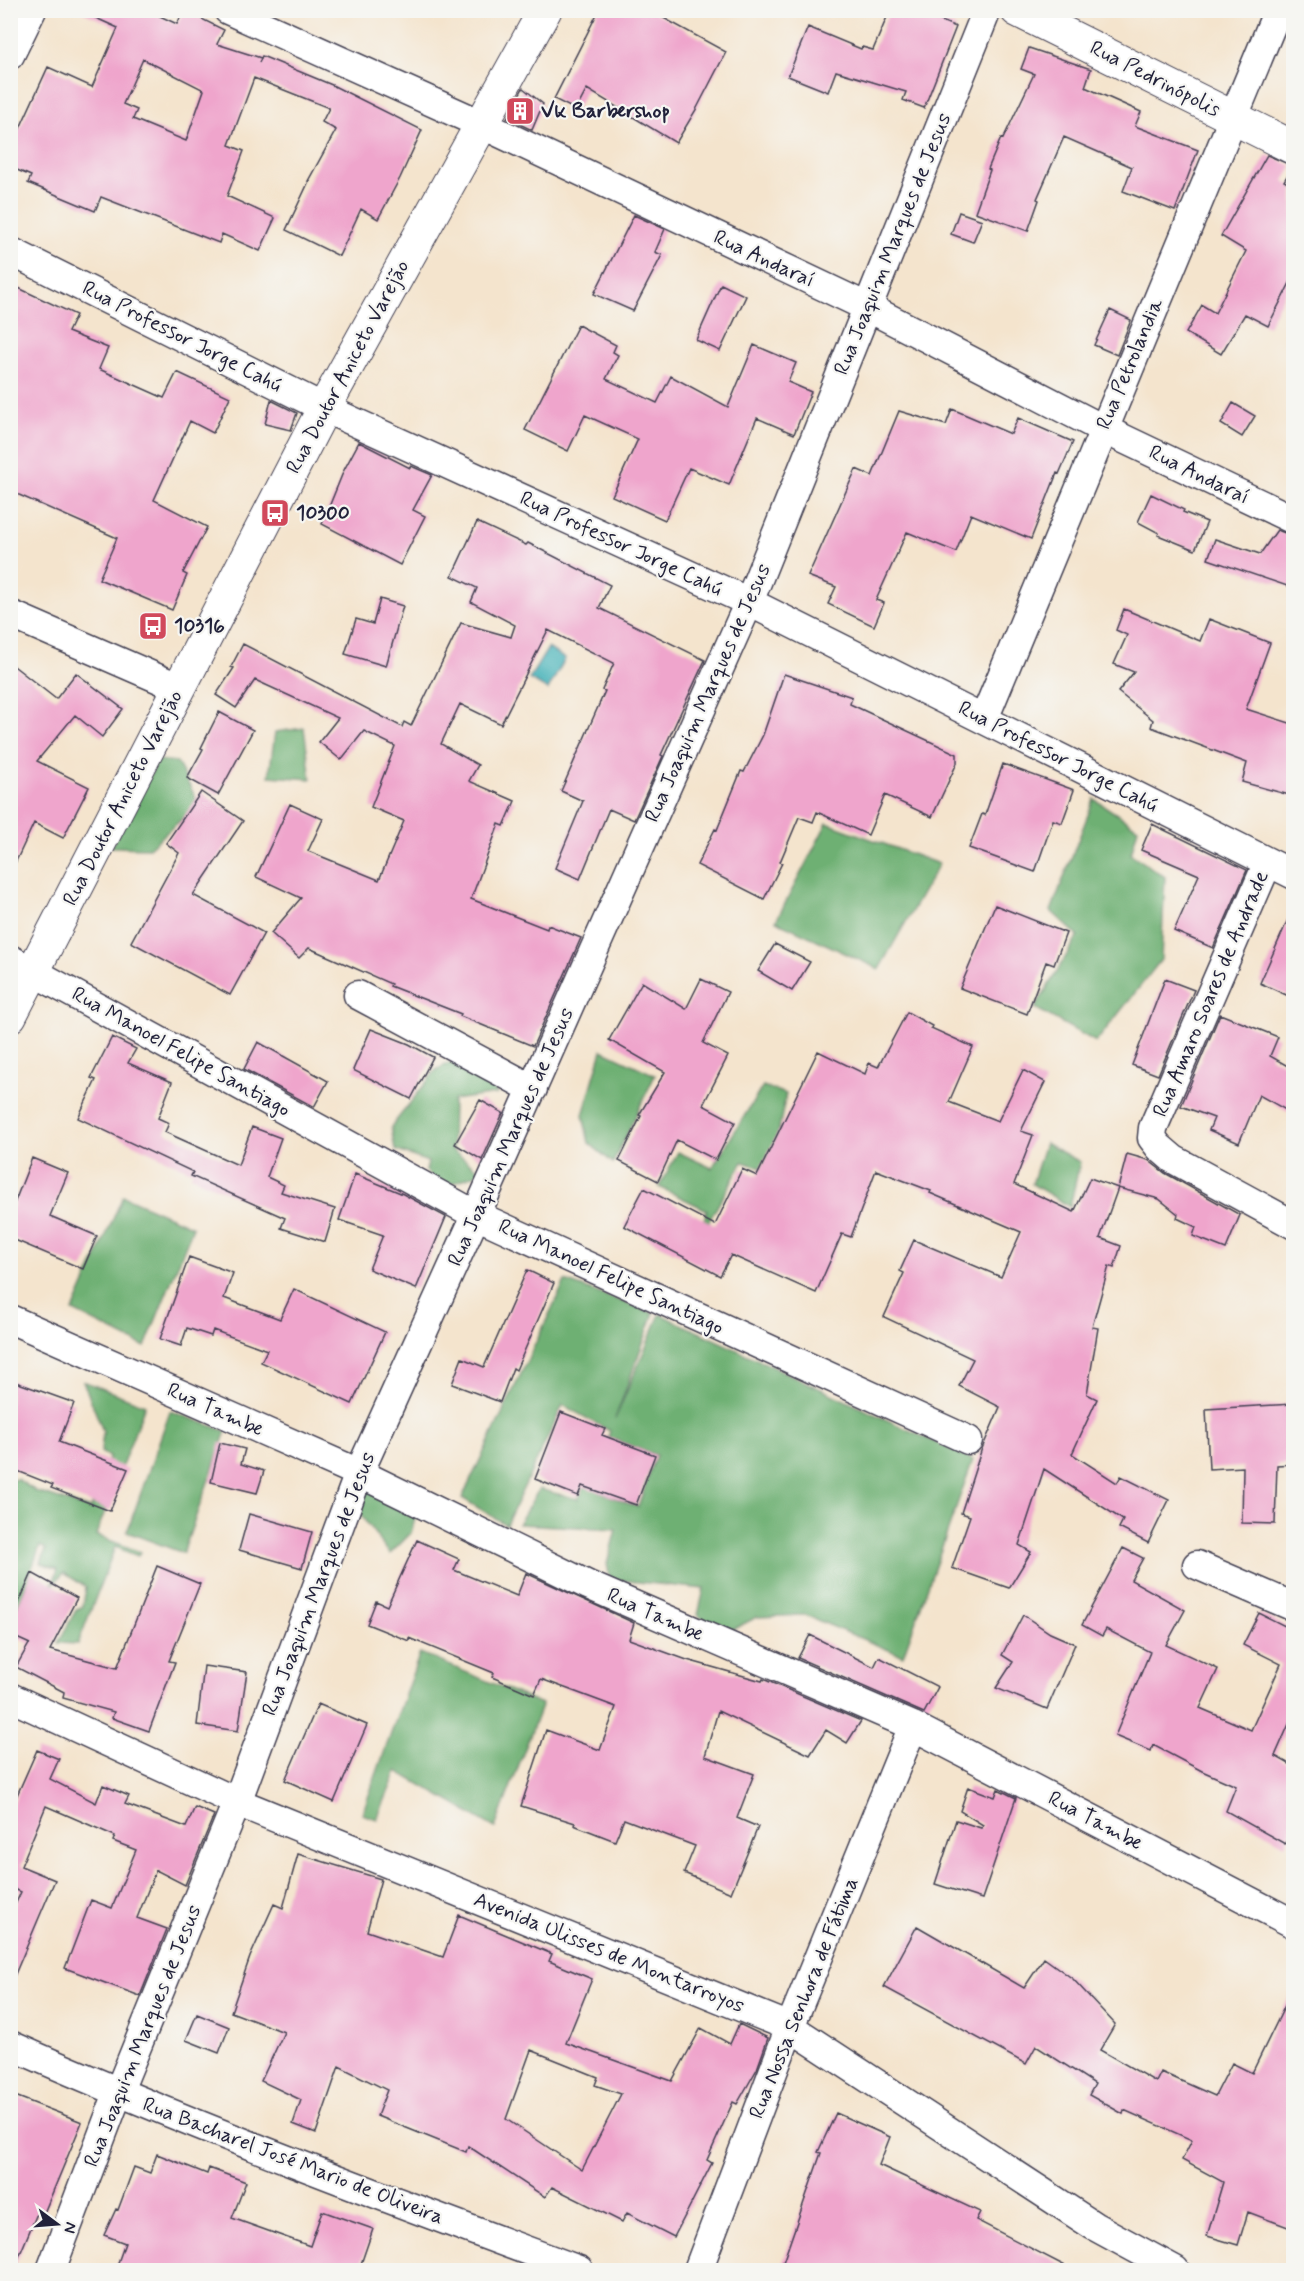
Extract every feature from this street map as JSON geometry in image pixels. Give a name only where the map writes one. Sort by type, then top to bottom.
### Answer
[{"type":"street","points":[[10,55],[32,10]]},
{"type":"street","name":"Rua Andaraí","points":[[228,10],[481,124],[867,307],[1103,429],[1293,520]]},
{"type":"street","name":"Rua Doutor Aniceto Varejão","points":[[10,1016],[22,964],[180,688],[324,408],[545,10]]},
{"type":"street","name":"Rua Joaquim Marques de Jesus","points":[[51,2271],[118,2093],[237,1802],[359,1473],[533,1089],[749,602],[987,10]]},
{"type":"street","name":"Rua Pedrinópolis","points":[[1017,10],[1293,148]]},
{"type":"street","name":"Rua Petrolandia","points":[[984,719],[1278,10]]},
{"type":"street","name":"Rua Professor Jorge Cahú","points":[[10,251],[324,408],[749,602],[1293,875]]},
{"type":"street","points":[[10,614],[180,688]]},
{"type":"street","name":"Rua Amaro Soares de Andrade","points":[[1269,862],[1153,1128],[1152,1138],[1159,1148],[1173,1159],[1293,1225]]},
{"type":"street","name":"Rua Manoel Felipe Santiago","points":[[22,964],[476,1215],[968,1440]]},
{"type":"street","points":[[358,995],[533,1089]]},
{"type":"street","name":"Rua Tambe","points":[[10,1319],[359,1473],[588,1585],[913,1726],[1293,1924]]},
{"type":"street","points":[[1197,1565],[1293,1606]]},
{"type":"street","name":"Avenida Ulisses de Montarroyos","points":[[10,1697],[237,1802],[790,2027],[1094,2226],[1175,2271]]},
{"type":"street","name":"Rua Nossa Senhora de Fátima","points":[[698,2271],[790,2027],[913,1726]]},
{"type":"street","name":"Rua Bacharel José Mario de Oliveira","points":[[10,2045],[118,2093],[348,2184],[579,2271]]},
{"type":"green space","points":[[304,728],[311,779],[269,776],[275,732]]},
{"type":"green space","points":[[158,760],[177,762],[199,804],[149,848],[111,847]]},
{"type":"green space","points":[[1094,799],[1138,828],[1131,854],[1165,877],[1161,960],[1096,1042],[1035,1008],[1078,936],[1051,911]]},
{"type":"green space","points":[[827,823],[939,864],[879,969],[776,921]]},
{"type":"green space","points":[[602,1050],[655,1075],[613,1163],[589,1143],[583,1115]]},
{"type":"green space","points":[[459,1058],[490,1080],[497,1094],[453,1100],[452,1150],[482,1172],[443,1187],[426,1171],[428,1162],[395,1150],[391,1127],[436,1070]]},
{"type":"green space","points":[[763,1086],[786,1094],[773,1159],[761,1168],[743,1162],[698,1240],[707,1210],[659,1187],[678,1152],[712,1168]]},
{"type":"green space","points":[[1045,1143],[1080,1162],[1070,1207],[1032,1184]]},
{"type":"green space","points":[[123,1196],[193,1227],[145,1347],[73,1311]]},
{"type":"green space","points":[[565,1281],[654,1313],[615,1419],[660,1314],[973,1460],[903,1656],[805,1615],[757,1617],[724,1634],[698,1615],[704,1589],[610,1579],[607,1564],[616,1529],[518,1524],[539,1489],[578,1499],[585,1486],[638,1507],[656,1455],[608,1437],[610,1431],[563,1405],[506,1525],[462,1498]]},
{"type":"green space","points":[[83,1381],[145,1405],[96,1535],[140,1552],[138,1556],[115,1547],[78,1644],[58,1643],[76,1610],[83,1606],[86,1587],[64,1573],[52,1585],[58,1569],[41,1563],[46,1549],[40,1546],[11,1626],[11,1480],[17,1479],[37,1492],[91,1509],[101,1477],[105,1476],[109,1457],[101,1452],[103,1431]]},
{"type":"green space","points":[[170,1411],[226,1431],[183,1553],[127,1532]]},
{"type":"green space","points":[[373,1476],[418,1508],[411,1533],[390,1554],[356,1509]]},
{"type":"green space","points":[[420,1653],[542,1704],[495,1828],[397,1771],[377,1819],[362,1814]]},
{"type":"water","points":[[548,648],[565,659],[548,690],[529,679]]},
{"type":"building","points":[[78,10],[147,10],[177,24],[184,10],[224,30],[217,44],[261,58],[259,63],[262,56],[332,85],[422,130],[378,219],[361,209],[339,256],[286,230],[308,181],[336,130],[322,122],[329,108],[254,78],[229,145],[244,151],[227,196],[275,218],[260,251],[222,234],[219,243],[101,197],[95,211],[28,183],[31,176],[10,167],[10,150],[48,67],[92,87],[118,28]],"holes":[[[143,59],[204,90],[186,141],[133,119],[137,110],[123,104]]]},
{"type":"building","points":[[599,10],[649,10],[726,52],[676,143],[587,89],[576,110],[554,99]]},
{"type":"building","points":[[890,10],[915,10],[956,27],[924,108],[903,100],[906,92],[836,71],[828,92],[788,76],[808,27],[861,49],[862,47],[873,50]]},
{"type":"building","points":[[1029,48],[1091,69],[1085,87],[1141,112],[1135,126],[1198,150],[1175,211],[1123,191],[1132,167],[1064,137],[1037,199],[1039,200],[1028,231],[975,212],[990,170],[988,169],[1001,138],[1003,139],[1034,74],[1021,69]]},
{"type":"building","name":"Vk Barbershop","points":[[523,88],[543,104],[532,130],[507,118]]},
{"type":"building","points":[[1267,155],[1293,166],[1284,181],[1293,186],[1293,277],[1268,326],[1245,314],[1221,354],[1186,333],[1202,305],[1215,313],[1246,251],[1221,236]]},
{"type":"building","points":[[959,212],[982,220],[973,242],[951,234]]},
{"type":"building","points":[[634,215],[665,229],[655,252],[662,255],[633,311],[594,294]]},
{"type":"building","points":[[10,284],[76,315],[68,332],[108,348],[99,369],[164,398],[177,372],[230,397],[213,433],[190,421],[154,500],[207,527],[183,573],[187,575],[172,610],[99,579],[117,538],[10,491]]},
{"type":"building","points":[[721,284],[746,296],[720,351],[696,340]]},
{"type":"building","points":[[1110,310],[1131,320],[1117,355],[1094,345]]},
{"type":"building","points":[[578,325],[616,345],[613,352],[618,355],[606,379],[657,403],[671,376],[728,407],[754,345],[796,363],[788,382],[811,392],[794,434],[757,418],[729,485],[689,468],[665,520],[612,496],[638,439],[585,415],[568,451],[525,430]]},
{"type":"building","points":[[271,400],[297,413],[291,430],[265,424]]},
{"type":"building","points":[[1233,403],[1255,416],[1242,437],[1221,424]]},
{"type":"building","points":[[952,409],[1011,434],[1018,418],[1073,442],[1059,474],[1057,473],[1031,539],[971,514],[956,552],[907,532],[876,600],[884,603],[874,626],[828,604],[836,587],[808,576],[856,469],[872,476],[899,411],[946,425]]},
{"type":"building","points":[[359,442],[410,468],[411,466],[432,475],[413,510],[425,516],[400,565],[322,524],[344,470]]},
{"type":"building","points":[[1151,494],[1207,522],[1195,550],[1158,535],[1159,533],[1138,522]]},
{"type":"building","points":[[477,522],[526,545],[528,543],[610,585],[599,608],[705,660],[634,820],[609,809],[580,879],[555,868],[583,801],[561,791],[605,691],[602,690],[614,663],[548,630],[501,724],[460,704],[441,744],[478,765],[469,781],[515,801],[504,826],[499,824],[471,899],[547,929],[548,925],[581,938],[533,1046],[390,986],[391,984],[309,948],[299,958],[271,933],[301,898],[256,877],[290,804],[323,819],[308,851],[379,880],[404,821],[371,807],[395,746],[364,731],[341,760],[319,742],[338,718],[255,680],[236,708],[216,695],[234,668],[231,667],[243,644],[402,727],[404,722],[411,726],[461,623],[511,637],[515,625],[471,602],[477,588],[452,576]]},
{"type":"building","points":[[1277,530],[1293,536],[1293,588],[1208,559],[1215,539],[1260,554]]},
{"type":"building","points":[[380,599],[403,606],[386,666],[345,654],[356,619],[373,624]]},
{"type":"building","points":[[1124,609],[1200,641],[1209,619],[1270,643],[1246,709],[1293,724],[1293,796],[1242,782],[1247,763],[1151,727],[1153,720],[1118,692],[1134,672],[1114,664],[1127,635],[1116,630]]},
{"type":"building","points":[[10,663],[56,699],[76,673],[123,709],[102,737],[75,715],[37,761],[89,787],[63,838],[34,823],[10,874]]},
{"type":"building","points":[[784,674],[852,697],[850,704],[957,754],[957,763],[932,817],[885,795],[868,835],[817,812],[813,822],[799,817],[780,862],[782,863],[764,899],[697,865],[715,829],[717,830],[741,771],[744,772],[763,735]]},
{"type":"building","points":[[219,712],[253,730],[218,795],[187,778]]},
{"type":"building","points":[[1003,764],[1074,790],[1062,823],[1053,820],[1035,872],[969,848],[982,814],[985,815]]},
{"type":"building","points":[[201,792],[243,821],[193,895],[264,933],[230,995],[131,942],[179,853],[166,843]]},
{"type":"building","points":[[1152,824],[1247,870],[1213,948],[1174,931],[1199,875],[1141,850]]},
{"type":"building","points":[[995,905],[1066,933],[1054,965],[1046,962],[1027,1014],[960,988]]},
{"type":"building","points":[[1293,908],[1293,998],[1260,983]]},
{"type":"building","points":[[775,944],[810,962],[792,991],[758,971]]},
{"type":"building","points":[[701,979],[728,992],[703,1043],[728,1056],[703,1105],[735,1122],[716,1160],[677,1140],[658,1181],[619,1161],[641,1116],[639,1115],[665,1072],[609,1040],[642,982],[686,1009]]},
{"type":"building","points":[[1165,979],[1194,990],[1158,1075],[1132,1065]]},
{"type":"building","points":[[907,1012],[932,1026],[931,1028],[973,1047],[949,1102],[998,1121],[1023,1070],[1045,1082],[1021,1131],[1033,1135],[1014,1184],[1074,1212],[1090,1178],[1118,1188],[1100,1238],[1121,1246],[1114,1268],[1109,1266],[1092,1327],[1098,1328],[1087,1394],[1097,1399],[1072,1454],[1117,1483],[1121,1476],[1169,1500],[1148,1543],[1119,1528],[1123,1520],[1044,1469],[1019,1545],[1031,1552],[1009,1588],[952,1568],[970,1516],[961,1513],[981,1451],[1000,1407],[959,1386],[973,1359],[884,1317],[904,1273],[900,1271],[914,1240],[1001,1277],[1021,1232],[930,1193],[931,1191],[876,1170],[851,1237],[842,1234],[816,1293],[731,1255],[720,1276],[624,1226],[644,1188],[715,1225],[742,1169],[757,1176],[818,1051],[865,1074],[869,1063],[878,1067]]},
{"type":"building","points":[[1220,1014],[1278,1037],[1270,1056],[1293,1069],[1293,1114],[1259,1095],[1239,1143],[1209,1130],[1214,1118],[1181,1106]]},
{"type":"building","points":[[371,1029],[409,1044],[433,1057],[411,1099],[353,1070]]},
{"type":"building","points":[[112,1037],[136,1049],[128,1063],[172,1082],[158,1118],[169,1123],[165,1132],[238,1165],[252,1127],[281,1138],[267,1177],[284,1185],[281,1192],[335,1209],[325,1242],[281,1228],[285,1218],[191,1176],[193,1172],[78,1118],[96,1080],[91,1078]]},
{"type":"building","points":[[258,1042],[328,1081],[314,1107],[244,1069]]},
{"type":"building","points":[[480,1100],[503,1113],[482,1160],[455,1144]]},
{"type":"building","points":[[1127,1154],[1148,1160],[1165,1173],[1240,1215],[1226,1249],[1193,1236],[1196,1227],[1177,1218],[1178,1214],[1159,1199],[1118,1188]]},
{"type":"building","points":[[32,1158],[68,1173],[50,1216],[97,1236],[83,1269],[10,1238],[10,1214]]},
{"type":"building","points":[[355,1174],[403,1194],[446,1217],[416,1289],[369,1269],[383,1235],[339,1220]]},
{"type":"building","points":[[189,1257],[233,1273],[224,1298],[280,1319],[294,1289],[385,1332],[352,1404],[261,1362],[267,1350],[213,1330],[211,1336],[187,1328],[181,1346],[160,1339]]},
{"type":"building","points":[[527,1270],[554,1283],[516,1370],[513,1368],[500,1402],[452,1384],[462,1358],[484,1367]]},
{"type":"building","points":[[10,1380],[74,1403],[59,1442],[128,1469],[110,1511],[51,1488],[53,1485],[10,1468]]},
{"type":"building","points":[[1293,1404],[1293,1464],[1277,1465],[1275,1524],[1242,1523],[1243,1467],[1209,1469],[1206,1409]]},
{"type":"building","points":[[561,1412],[605,1429],[602,1435],[655,1455],[636,1505],[582,1486],[578,1496],[535,1479]]},
{"type":"building","points":[[220,1443],[245,1449],[241,1464],[264,1471],[257,1493],[211,1482]]},
{"type":"building","points":[[249,1514],[312,1532],[302,1568],[239,1550]]},
{"type":"building","points":[[417,1540],[459,1559],[454,1570],[517,1596],[526,1573],[634,1623],[629,1639],[687,1660],[762,1681],[763,1679],[861,1721],[847,1743],[826,1730],[810,1755],[718,1711],[705,1756],[754,1774],[737,1818],[758,1827],[731,1893],[684,1873],[695,1846],[624,1819],[615,1841],[574,1825],[575,1823],[521,1806],[546,1730],[600,1750],[616,1707],[541,1679],[534,1695],[492,1677],[494,1673],[409,1638],[409,1641],[367,1624],[376,1601],[387,1606]]},
{"type":"building","points":[[1123,1548],[1143,1558],[1131,1580],[1185,1610],[1166,1645],[1218,1669],[1200,1708],[1251,1730],[1281,1664],[1243,1645],[1259,1613],[1293,1630],[1293,1715],[1275,1756],[1293,1766],[1293,1827],[1285,1844],[1226,1811],[1236,1786],[1153,1745],[1151,1751],[1115,1736],[1150,1652],[1106,1629],[1102,1636],[1082,1625]]},
{"type":"building","points":[[157,1566],[200,1584],[169,1661],[175,1662],[149,1731],[112,1718],[114,1712],[63,1698],[64,1692],[16,1667],[30,1644],[10,1635],[10,1623],[32,1573],[77,1598],[50,1650],[117,1668]]},
{"type":"building","points":[[1023,1615],[1050,1633],[1075,1644],[1047,1709],[996,1688],[1013,1662],[1002,1655]]},
{"type":"building","points":[[810,1635],[874,1667],[879,1657],[938,1687],[924,1713],[798,1658]]},
{"type":"building","points":[[204,1666],[247,1672],[238,1731],[197,1725]]},
{"type":"building","points":[[318,1704],[367,1725],[334,1802],[285,1780]]},
{"type":"building","points":[[37,1750],[59,1759],[50,1779],[96,1803],[103,1785],[129,1796],[125,1804],[186,1827],[195,1807],[214,1815],[185,1885],[156,1870],[137,1918],[167,1929],[140,1996],[65,1968],[91,1900],[112,1908],[136,1850],[113,1841],[115,1836],[46,1806],[21,1866],[55,1880],[10,1986],[10,1916],[21,1892],[12,1888],[10,1890],[10,1811]]},
{"type":"building","points":[[968,1787],[995,1797],[998,1789],[1016,1798],[982,1899],[935,1884],[956,1820],[981,1828],[983,1825],[960,1811]]},
{"type":"building","points":[[298,1854],[381,1879],[367,1931],[443,1957],[459,1915],[552,1954],[549,1961],[592,1979],[566,2043],[672,2081],[701,2028],[730,2044],[739,2024],[768,2038],[757,2069],[737,2104],[733,2102],[707,2160],[712,2163],[674,2237],[627,2213],[622,2222],[552,2187],[545,2197],[468,2146],[466,2152],[377,2116],[387,2090],[339,2066],[316,2133],[293,2124],[301,2100],[261,2081],[284,2032],[231,2012],[250,1957],[274,1904],[283,1908]],"holes":[[[531,2050],[598,2077],[595,2085],[621,2094],[582,2170],[506,2119]]]},
{"type":"building","points":[[917,1926],[1024,1988],[1044,1958],[1073,1979],[1115,2024],[1100,2050],[1156,2082],[1161,2072],[1215,2096],[1232,2063],[1252,2073],[1293,1989],[1293,2229],[1248,2212],[1238,2245],[1207,2236],[1223,2182],[1182,2160],[1192,2140],[1124,2110],[1123,2114],[1089,2095],[1095,2084],[1036,2046],[1026,2064],[884,1987]]},
{"type":"building","points":[[197,2014],[229,2027],[219,2053],[186,2040]]},
{"type":"building","points":[[10,2094],[82,2122],[44,2213],[38,2211],[13,2271],[10,2271]]},
{"type":"building","points":[[836,2113],[890,2137],[879,2165],[980,2212],[976,2220],[1075,2271],[780,2271],[821,2153],[818,2152]]},
{"type":"building","points":[[157,2154],[207,2174],[209,2168],[246,2182],[232,2218],[310,2246],[322,2211],[373,2229],[361,2264],[370,2267],[369,2271],[115,2271],[125,2243],[104,2235],[116,2209],[118,2210],[134,2167],[150,2173]]},
{"type":"place","name":"Vk Barbershop","points":[[520,111]]},
{"type":"place","name":"10300","points":[[275,513]]},
{"type":"place","name":"10316","points":[[153,626]]}]
